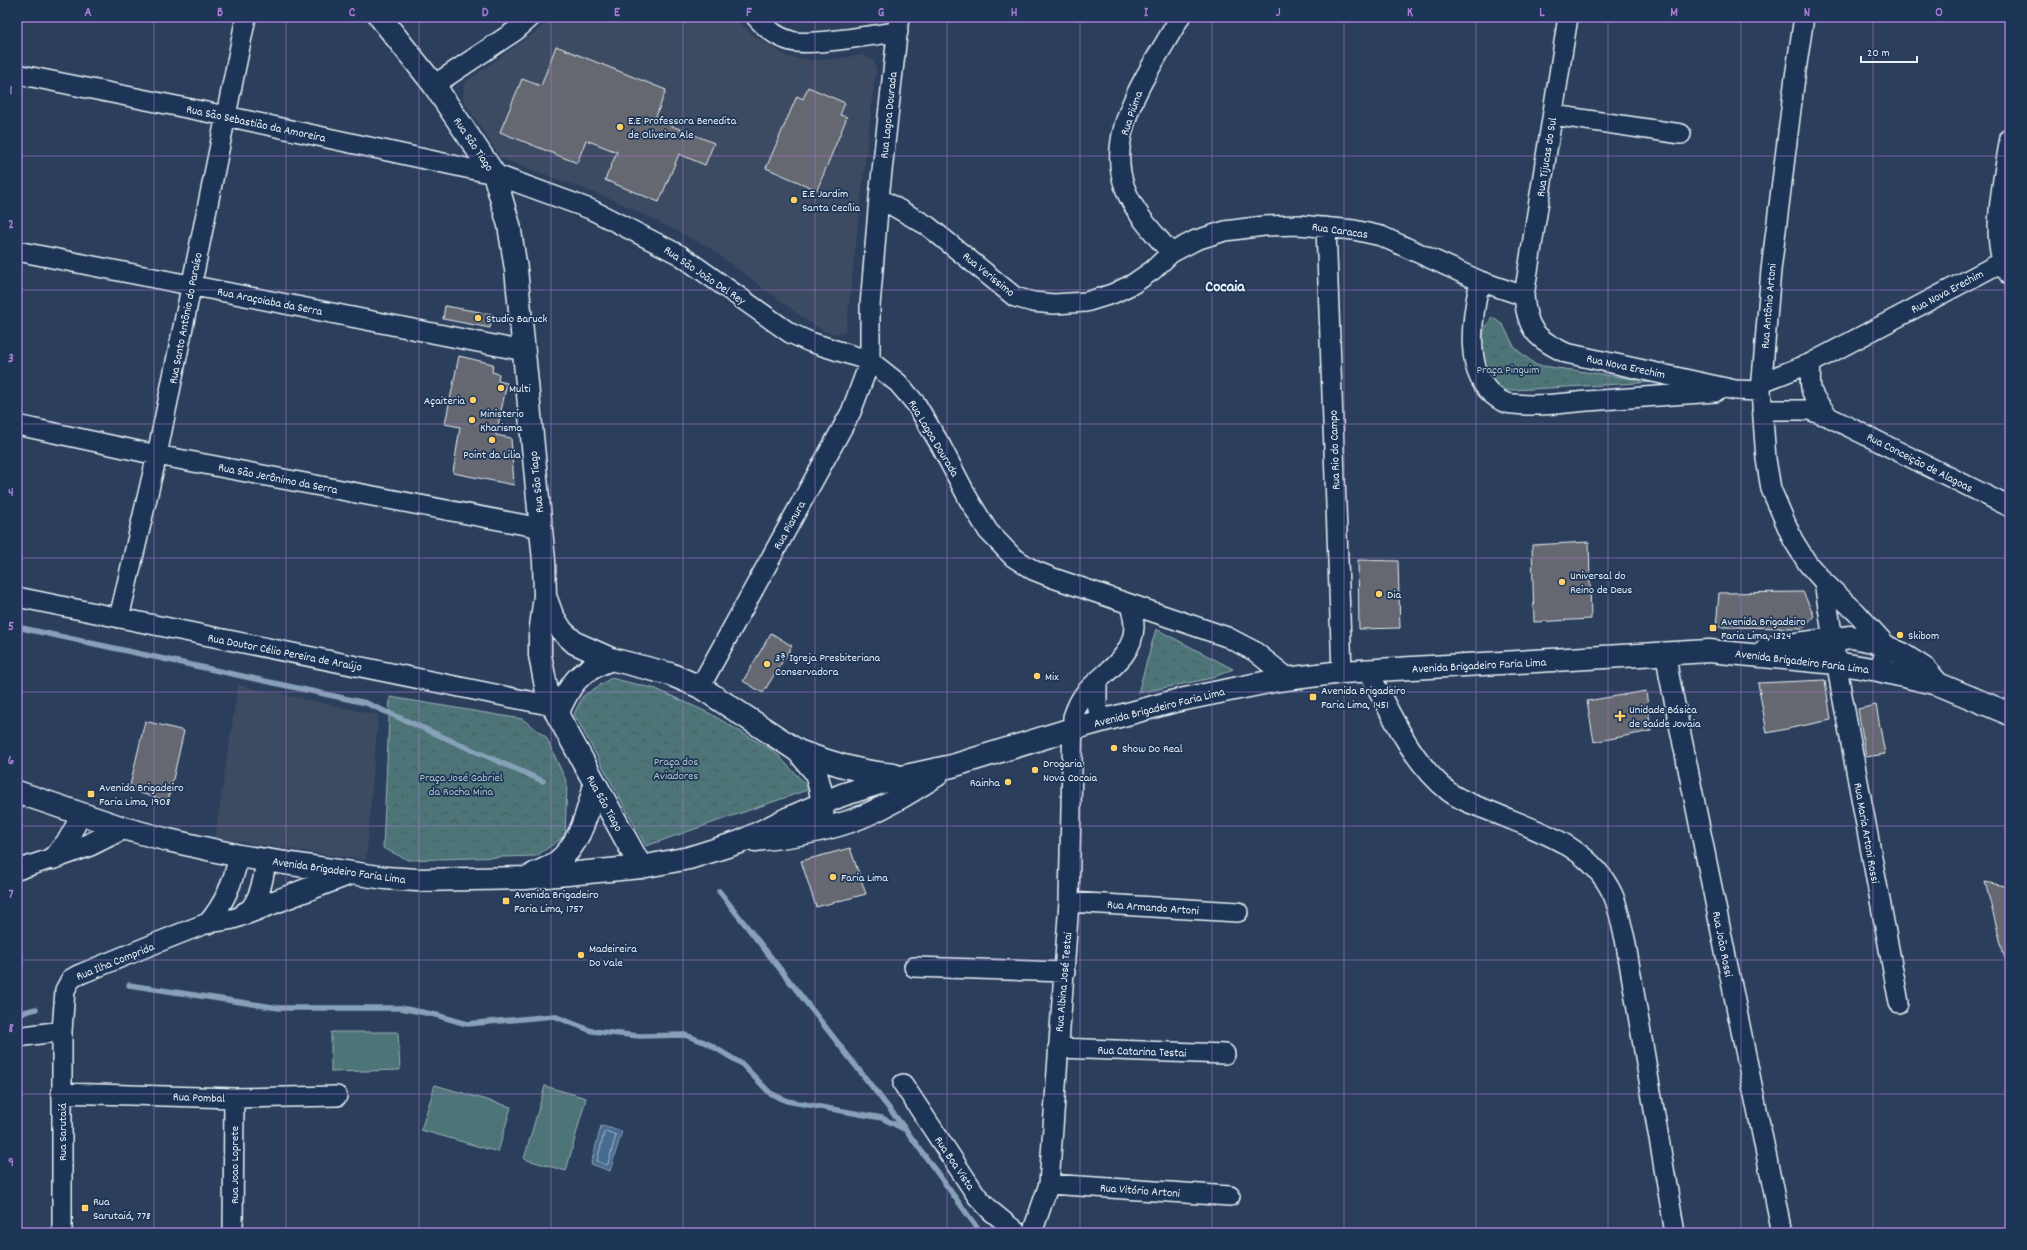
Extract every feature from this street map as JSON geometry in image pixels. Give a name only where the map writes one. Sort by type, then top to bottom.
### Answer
[{"type":"main road","name":"Rua São Tiago","points":[[380,17],[434,84],[494,174],[509,225],[516,269],[541,528],[545,596],[540,635],[540,655],[543,674],[555,710],[594,784],[641,867]]},
{"type":"main road","points":[[545,596],[552,615],[562,631],[575,643],[611,659],[670,674],[700,687],[798,751],[866,773],[909,776]]},
{"type":"main road","points":[[1735,652],[1851,637],[1873,641],[1900,653],[1925,669],[1938,684]]},
{"type":"main road","name":"Avenida Brigadeiro Faria Lima","points":[[17,792],[123,828],[239,856],[349,874],[417,880],[525,878],[641,867],[689,858],[740,842],[849,792],[952,766],[1072,728],[1175,701],[1288,678],[1342,672],[1666,654],[1709,650],[1836,663],[1878,670],[1938,684],[2010,714]]},
{"type":"main road","points":[[555,710],[576,678],[591,667],[611,659]]},
{"type":"main road","points":[[798,751],[816,773],[823,803],[821,828]]},
{"type":"main road","name":"Avenida Brigadeiro Faria Lima","points":[[740,842],[792,836],[848,822],[898,799],[952,766]]},
{"type":"main road","points":[[525,878],[555,863],[571,848],[583,825],[594,784]]},
{"type":"main road","points":[[53,858],[89,845],[123,828]]},
{"type":"main road","points":[[246,913],[349,874]]},
{"type":"street","name":"Rua Santo Antônio do Paraíso","points":[[119,618],[157,455],[246,17]]},
{"type":"street","points":[[434,84],[515,31],[531,17]]},
{"type":"street","points":[[756,17],[769,31],[791,42],[808,43],[899,24]]},
{"type":"street","name":"Rua Piúma","points":[[1171,253],[1144,222],[1126,189],[1120,164],[1122,133],[1136,94],[1180,17]]},
{"type":"street","name":"Rua Tijucas do Sul","points":[[1524,296],[1568,17]]},
{"type":"street","name":"Rua Antônio Artoni","points":[[1804,17],[1771,270],[1762,394],[1766,459],[1774,495],[1793,540],[1808,564],[1824,582],[1856,612],[1888,647]]},
{"type":"street","name":"Rua Lagoa Dourada","points":[[899,24],[879,198],[870,306],[870,361],[898,383],[916,404],[942,446],[969,500],[988,531],[1013,557],[1033,570],[1053,578],[1130,606],[1227,637],[1254,651],[1288,678]]},
{"type":"street","name":"Rua São Sebastião da Amoreira","points":[[17,74],[226,116],[494,174]]},
{"type":"street","points":[[1553,115],[1681,134]]},
{"type":"street","points":[[2006,269],[1998,242],[1998,217],[2010,137]]},
{"type":"street","name":"Rua São João Del Rey","points":[[494,174],[590,209],[680,255],[790,333],[870,361]]},
{"type":"street","name":"Rua Verissimo","points":[[879,198],[928,226],[1015,296],[1033,302],[1054,304],[1086,302],[1112,294],[1133,284],[1153,270],[1171,253]]},
{"type":"street","name":"Rua Caracas","points":[[1171,253],[1196,240],[1226,231],[1271,226],[1299,225],[1354,230],[1381,236],[1480,282],[1524,296]]},
{"type":"street","name":"Rua Rio do Campo","points":[[1326,227],[1342,672]]},
{"type":"street","name":"Rua Araçoiaba da Serra","points":[[17,251],[524,351]]},
{"type":"street","name":"Rua Nova Erechim","points":[[1524,296],[1526,312],[1530,325],[1537,336],[1560,350],[1735,390],[1762,394],[1811,363],[2006,269]]},
{"type":"street","points":[[1480,282],[1473,312],[1475,362],[1479,375],[1486,389],[1496,398],[1505,403],[1516,405],[1562,403],[1735,390]]},
{"type":"street","name":"Rua Pianura","points":[[700,687],[851,412],[870,361]]},
{"type":"street","name":"Rua Conceição de Alagoas","points":[[1811,363],[1809,387],[1812,395],[1830,416]]},
{"type":"street","name":"Rua Conceição de Alagoas","points":[[1762,394],[1830,416],[2010,507]]},
{"type":"street","name":"Rua São Jerônimo da Serra","points":[[17,425],[157,455],[541,528]]},
{"type":"street","points":[[1824,582],[1836,663]]},
{"type":"street","name":"Rua Doutor Célio Pereira de Araújo","points":[[17,597],[555,710]]},
{"type":"street","points":[[1072,728],[1073,716],[1078,704],[1086,693],[1115,666],[1125,653],[1131,641],[1134,626],[1130,606]]},
{"type":"street","points":[[1878,670],[1888,647]]},
{"type":"street","name":"Rua João Rossi","points":[[1666,654],[1782,1233]]},
{"type":"street","name":"Rua Maria Artoni Rossi","points":[[1836,663],[1899,1003]]},
{"type":"street","points":[[1368,671],[1412,752],[1429,775],[1450,792],[1565,842],[1583,855],[1599,872],[1614,895],[1625,939],[1675,1233]]},
{"type":"street","points":[[1097,683],[1097,706],[1101,720]]},
{"type":"street","name":"Rua Albina José Testai","points":[[1032,1233],[1049,1184],[1069,902],[1072,728]]},
{"type":"street","points":[[17,870],[53,858],[68,839],[82,814]]},
{"type":"street","points":[[207,924],[225,900],[232,886],[239,856]]},
{"type":"street","points":[[246,913],[255,901],[260,888],[266,860]]},
{"type":"street","name":"Rua Armando Artoni","points":[[1069,902],[1238,912]]},
{"type":"street","name":"Rua Ilha Comprida","points":[[62,1031],[65,990],[71,979],[207,924],[235,918],[246,913]]},
{"type":"street","points":[[914,968],[1065,972]]},
{"type":"street","points":[[17,1037],[62,1031]]},
{"type":"street","name":"Rua Sarutaiá","points":[[62,1031],[62,1233]]},
{"type":"street","name":"Rua Catarina Testai","points":[[1058,1048],[1225,1054]]},
{"type":"street","name":"Rua Boa Vista","points":[[903,1084],[977,1196],[1018,1233]]},
{"type":"street","name":"Rua Pombal","points":[[61,1093],[234,1098],[337,1096]]},
{"type":"street","name":"Rua Joao Loprete","points":[[234,1098],[234,1233]]},
{"type":"street","name":"Rua Vitório Artoni","points":[[1049,1184],[1230,1196]]},
{"type":"shaded area","name":"E.E Professora Benedita de Oliveira Ale","points":[[554,17],[732,17],[753,35],[788,57],[815,61],[863,55],[873,60],[876,69],[845,331],[835,334],[824,331],[809,322],[707,246],[614,200],[502,159],[463,100],[464,83]]},
{"type":"shaded area","points":[[238,685],[378,715],[366,860],[215,838]]},
{"type":"green space","name":"Praça Pinguim","points":[[1492,317],[1503,325],[1515,348],[1536,365],[1656,382],[1495,391],[1484,362],[1481,345],[1482,336]]},
{"type":"green space","points":[[1156,629],[1233,669],[1212,678],[1138,693]]},
{"type":"green space","name":"Praça dos Aviadores","points":[[611,678],[656,689],[709,713],[775,752],[810,789],[646,846],[574,714],[583,696]]},
{"type":"green space","name":"Praça José Gabriel da Rocha Mina","points":[[390,697],[522,719],[546,737],[567,783],[565,836],[536,856],[408,860],[383,848]]},
{"type":"green space","points":[[331,1032],[398,1032],[400,1070],[331,1072]]},
{"type":"green space","points":[[435,1085],[511,1107],[498,1152],[421,1130]]},
{"type":"green space","points":[[545,1086],[586,1098],[566,1171],[524,1159]]},
{"type":"water","points":[[601,1126],[622,1131],[610,1171],[591,1164]]},
{"type":"building","points":[[556,46],[666,90],[655,119],[714,143],[705,165],[679,154],[659,202],[605,180],[617,152],[586,140],[577,163],[500,132],[522,79],[541,86]]},
{"type":"building","points":[[808,87],[845,103],[840,115],[847,117],[817,190],[766,168],[797,96],[803,99]]},
{"type":"building","points":[[445,306],[492,314],[490,328],[443,319]]},
{"type":"building","points":[[459,356],[493,364],[492,372],[499,374],[498,381],[507,383],[496,435],[511,438],[514,485],[453,473],[460,427],[445,424]]},
{"type":"building","name":"Universal do Reino de Deus","points":[[1589,542],[1591,619],[1534,622],[1532,545]]},
{"type":"building","name":"Dia","points":[[1358,560],[1398,561],[1400,628],[1359,629]]},
{"type":"building","points":[[1803,592],[1814,616],[1803,628],[1716,627],[1719,593]]},
{"type":"building","name":"3ª Igreja Presbiteriana Conservadora","points":[[771,633],[792,646],[763,693],[743,681]]},
{"type":"building","points":[[1825,680],[1831,720],[1767,733],[1758,683]]},
{"type":"building","name":"Unidade Básica de Saúde Jovaia","points":[[1646,691],[1651,731],[1594,742],[1587,701]]},
{"type":"building","points":[[1876,705],[1885,754],[1866,757],[1858,709]]},
{"type":"building","points":[[145,721],[184,731],[168,801],[129,790]]},
{"type":"building","name":"Faria Lima","points":[[850,848],[866,894],[816,907],[801,861]]},
{"type":"building","points":[[1985,882],[2010,887],[2010,958],[2005,959]]},
{"type":"waterway","points":[[17,627],[366,703],[543,781]]},
{"type":"waterway","points":[[719,891],[906,1130],[981,1233]]},
{"type":"waterway","points":[[129,985],[279,1008],[401,1008],[436,1015],[467,1024],[554,1016],[592,1031],[639,1036],[685,1035],[707,1043],[742,1064],[770,1093],[787,1101],[882,1118],[906,1130]]},
{"type":"waterway","points":[[17,1014],[36,1009]]},
{"type":"place","name":"E.E Professora Benedita de Oliveira Ale","points":[[620,127]]},
{"type":"place","name":"E.E Jardim Santa Cecília","points":[[794,200]]},
{"type":"place","name":"Studio Baruck","points":[[478,318]]},
{"type":"place","name":"Multi","points":[[501,388]]},
{"type":"place","name":"Açaiteria","points":[[473,400]]},
{"type":"place","name":"Ministerio Kharisma","points":[[472,420]]},
{"type":"place","name":"Point da Lilia","points":[[492,440]]},
{"type":"place","name":"Universal do Reino de Deus","points":[[1562,582]]},
{"type":"place","name":"Dia","points":[[1379,594]]},
{"type":"place","name":"Avenida Brigadeiro Faria Lima, 1324","points":[[1713,628]]},
{"type":"place","name":"Skibom","points":[[1900,635]]},
{"type":"place","name":"3ª Igreja Presbiteriana Conservadora","points":[[767,664]]},
{"type":"place","name":"Mix","points":[[1037,676]]},
{"type":"place","name":"Avenida Brigadeiro Faria Lima, 1451","points":[[1313,697]]},
{"type":"place","name":"Unidade Básica de Saúde Jovaia","points":[[1620,716]]},
{"type":"place","name":"Show Do Real","points":[[1114,748]]},
{"type":"place","name":"Drogaria Nova Cocaia","points":[[1035,770]]},
{"type":"place","name":"Rainha","points":[[1008,782]]},
{"type":"place","name":"Avenida Brigadeiro Faria Lima, 1908","points":[[91,794]]},
{"type":"place","name":"Faria Lima","points":[[833,877]]},
{"type":"place","name":"Avenida Brigadeiro Faria Lima, 1757","points":[[506,901]]},
{"type":"place","name":"Madeireira Do Vale","points":[[581,955]]},
{"type":"place","name":"Rua Sarutaiá, 778","points":[[85,1208]]},
{"type":"district","name":"Cocaia","points":[[1225,285]]}]
